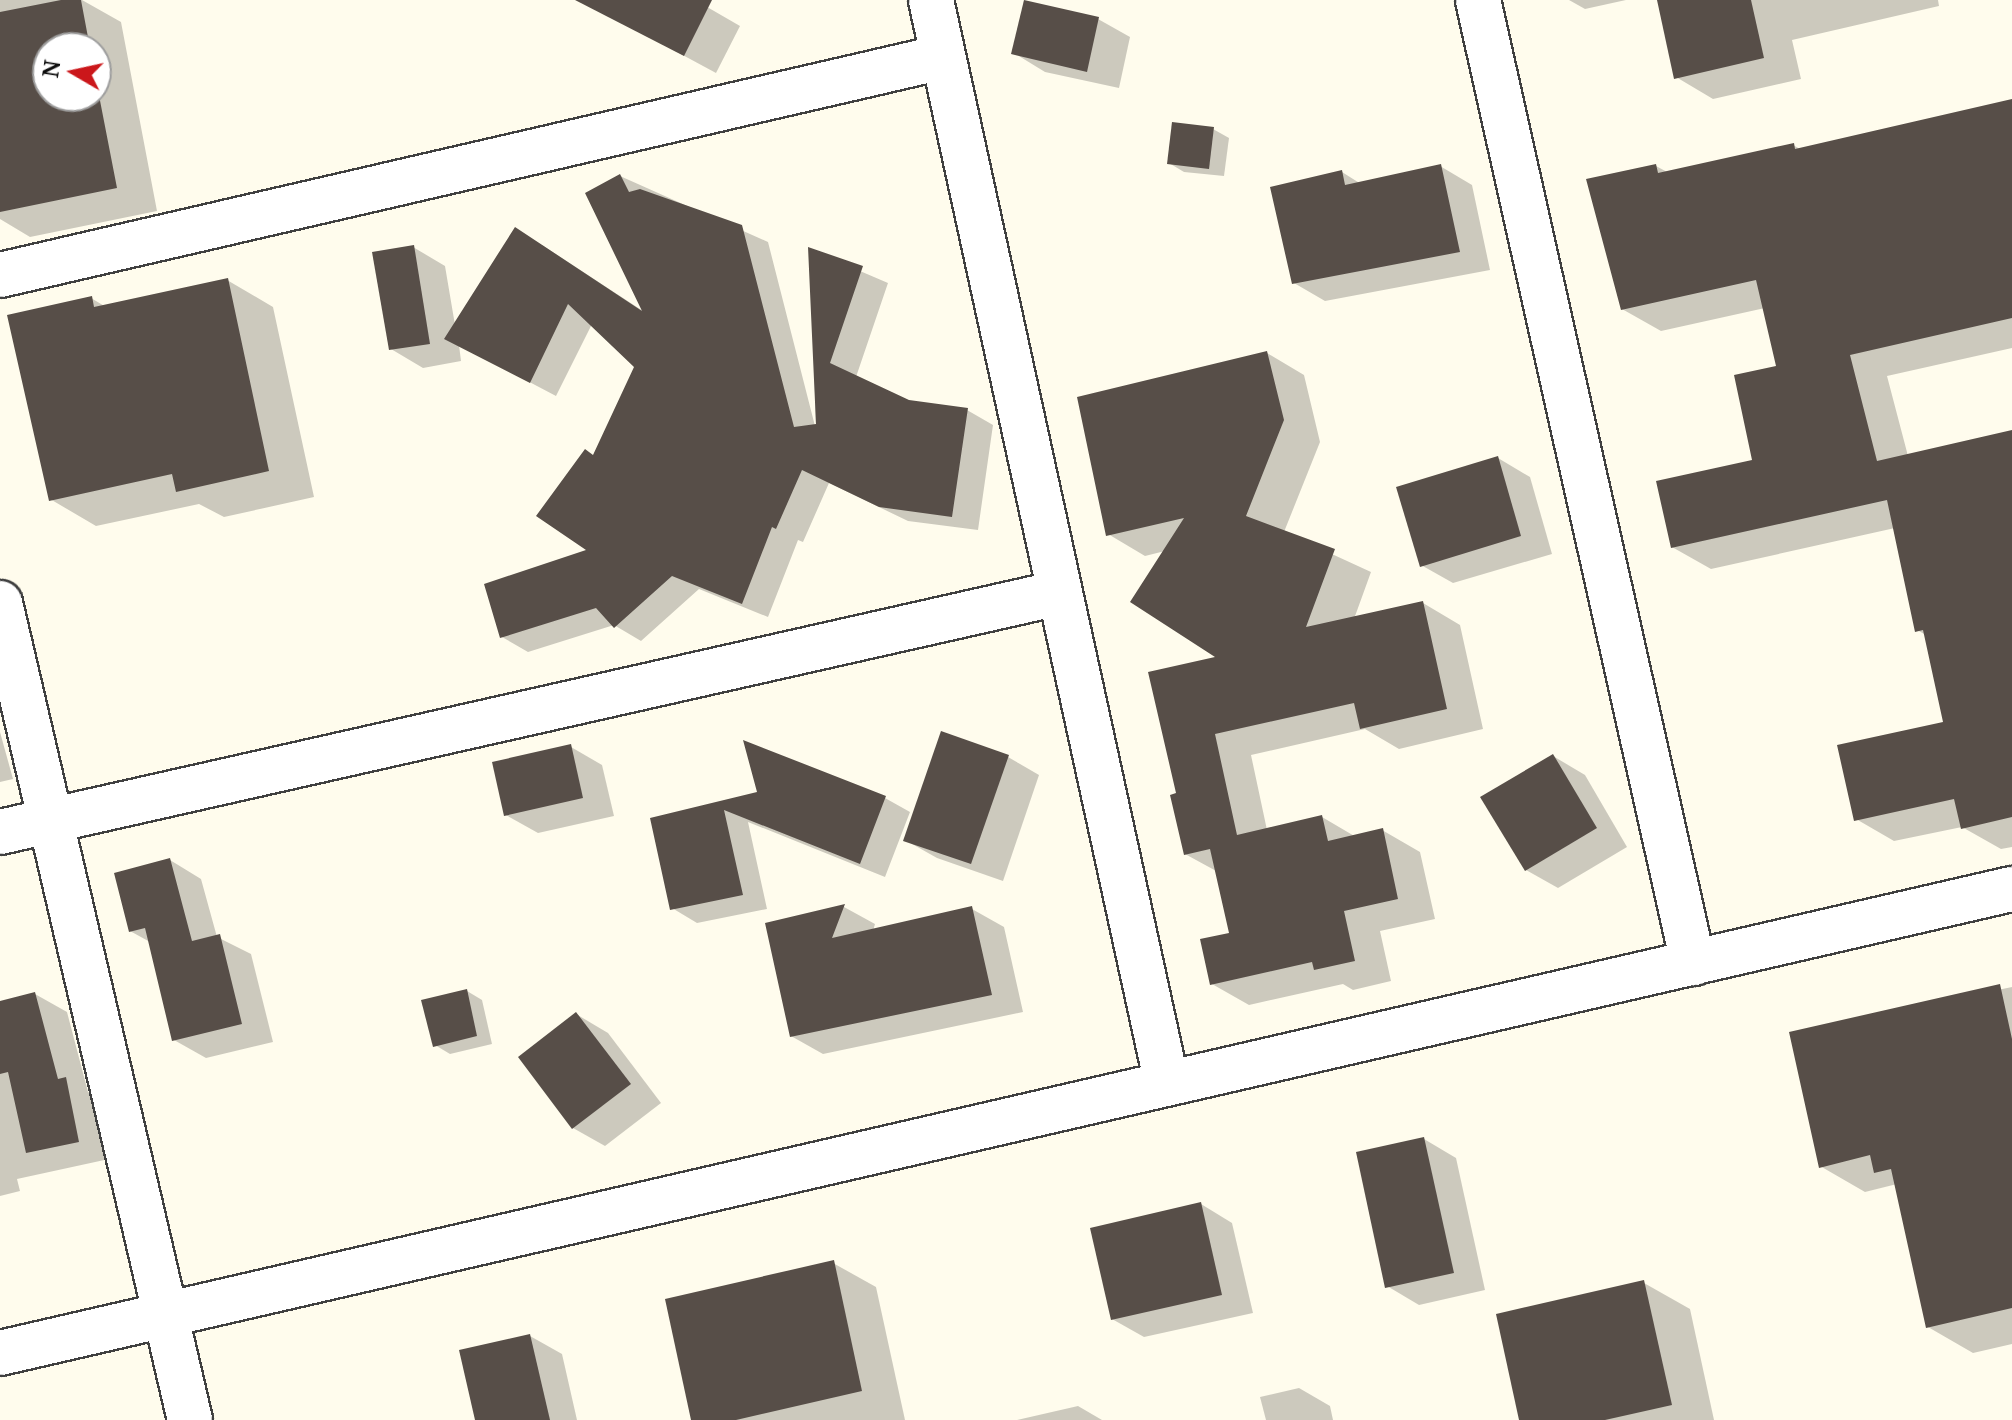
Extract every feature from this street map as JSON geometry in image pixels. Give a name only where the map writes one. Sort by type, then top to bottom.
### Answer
[{"type":"street","points":[[931,0],[1167,1084]]},
{"type":"street","points":[[1478,0],[1693,963]]},
{"type":"street","points":[[0,275],[943,57]]},
{"type":"street","points":[[0,832],[1059,593]]},
{"type":"street","points":[[0,603],[190,1420]]},
{"type":"street","points":[[0,1353],[2012,889]]},
{"type":"building","points":[[61,0],[81,0],[87,32],[32,32],[32,112],[102,112],[117,188],[0,212],[0,12]]},
{"type":"building","points":[[575,0],[712,0],[684,56]]},
{"type":"building","points":[[1024,0],[1099,17],[1087,72],[1011,54]]},
{"type":"building","points":[[1657,0],[1751,0],[1764,58],[1674,79]]},
{"type":"building","points":[[2012,99],[2012,318],[1850,355],[1877,461],[2012,430],[2012,817],[1961,829],[1954,799],[1854,821],[1837,745],[1943,722],[1923,630],[1915,632],[1887,500],[1671,548],[1656,481],[1752,460],[1734,375],[1776,366],[1756,280],[1621,310],[1586,179],[1656,164],[1658,173],[1794,143],[1795,149]]},
{"type":"building","points":[[1172,122],[1214,127],[1209,169],[1167,164]]},
{"type":"building","points":[[1441,164],[1460,252],[1292,284],[1270,187],[1342,170],[1345,185]]},
{"type":"building","points":[[620,174],[629,192],[640,189],[742,225],[794,427],[816,424],[808,247],[863,266],[830,363],[909,400],[968,408],[952,517],[879,507],[802,470],[776,529],[772,527],[742,604],[672,576],[614,628],[596,608],[500,638],[484,584],[586,550],[536,516],[585,449],[593,455],[634,367],[568,304],[530,383],[444,339],[515,227],[642,311],[585,193]]},
{"type":"building","points":[[414,245],[430,344],[389,350],[372,252]]},
{"type":"building","points":[[228,278],[269,471],[176,492],[172,474],[49,501],[7,315],[92,296],[94,307]]},
{"type":"building","points":[[1267,351],[1284,420],[1246,516],[1335,549],[1306,627],[1423,601],[1447,709],[1360,729],[1354,703],[1215,734],[1237,835],[1322,815],[1328,841],[1383,828],[1398,899],[1344,911],[1355,961],[1314,970],[1312,962],[1210,985],[1200,939],[1229,933],[1210,849],[1184,855],[1170,795],[1176,793],[1148,672],[1215,657],[1130,602],[1184,518],[1106,536],[1077,397]]},
{"type":"building","points":[[1498,456],[1521,536],[1420,567],[1396,487]]},
{"type":"building","points":[[941,731],[1009,755],[971,864],[903,841]]},
{"type":"building","points":[[743,740],[886,796],[860,864],[724,810],[743,895],[670,910],[650,818],[757,792]]},
{"type":"building","points":[[571,744],[583,798],[504,816],[492,762]]},
{"type":"building","points":[[1553,754],[1597,828],[1525,871],[1480,797]]},
{"type":"building","points":[[170,858],[192,941],[220,934],[242,1024],[172,1041],[145,928],[129,932],[114,873]]},
{"type":"building","points":[[845,904],[832,938],[972,906],[992,995],[790,1037],[765,923]]},
{"type":"building","points":[[2000,984],[2012,1039],[2012,1308],[1926,1328],[1891,1169],[1874,1173],[1870,1155],[1819,1168],[1789,1032]]},
{"type":"building","points":[[467,989],[477,1036],[433,1047],[421,1000]]},
{"type":"building","points":[[35,992],[58,1079],[66,1077],[79,1142],[26,1153],[8,1072],[0,1074],[0,1001]]},
{"type":"building","points":[[576,1012],[631,1084],[572,1129],[518,1057]]},
{"type":"building","points":[[1424,1137],[1454,1273],[1385,1288],[1356,1152]]},
{"type":"building","points":[[1201,1202],[1222,1295],[1111,1320],[1090,1228]]},
{"type":"building","points":[[834,1260],[862,1391],[736,1420],[691,1420],[665,1299]]},
{"type":"building","points":[[1644,1280],[1672,1405],[1605,1420],[1519,1420],[1496,1314]]},
{"type":"building","points":[[530,1334],[550,1420],[475,1420],[459,1350]]}]
